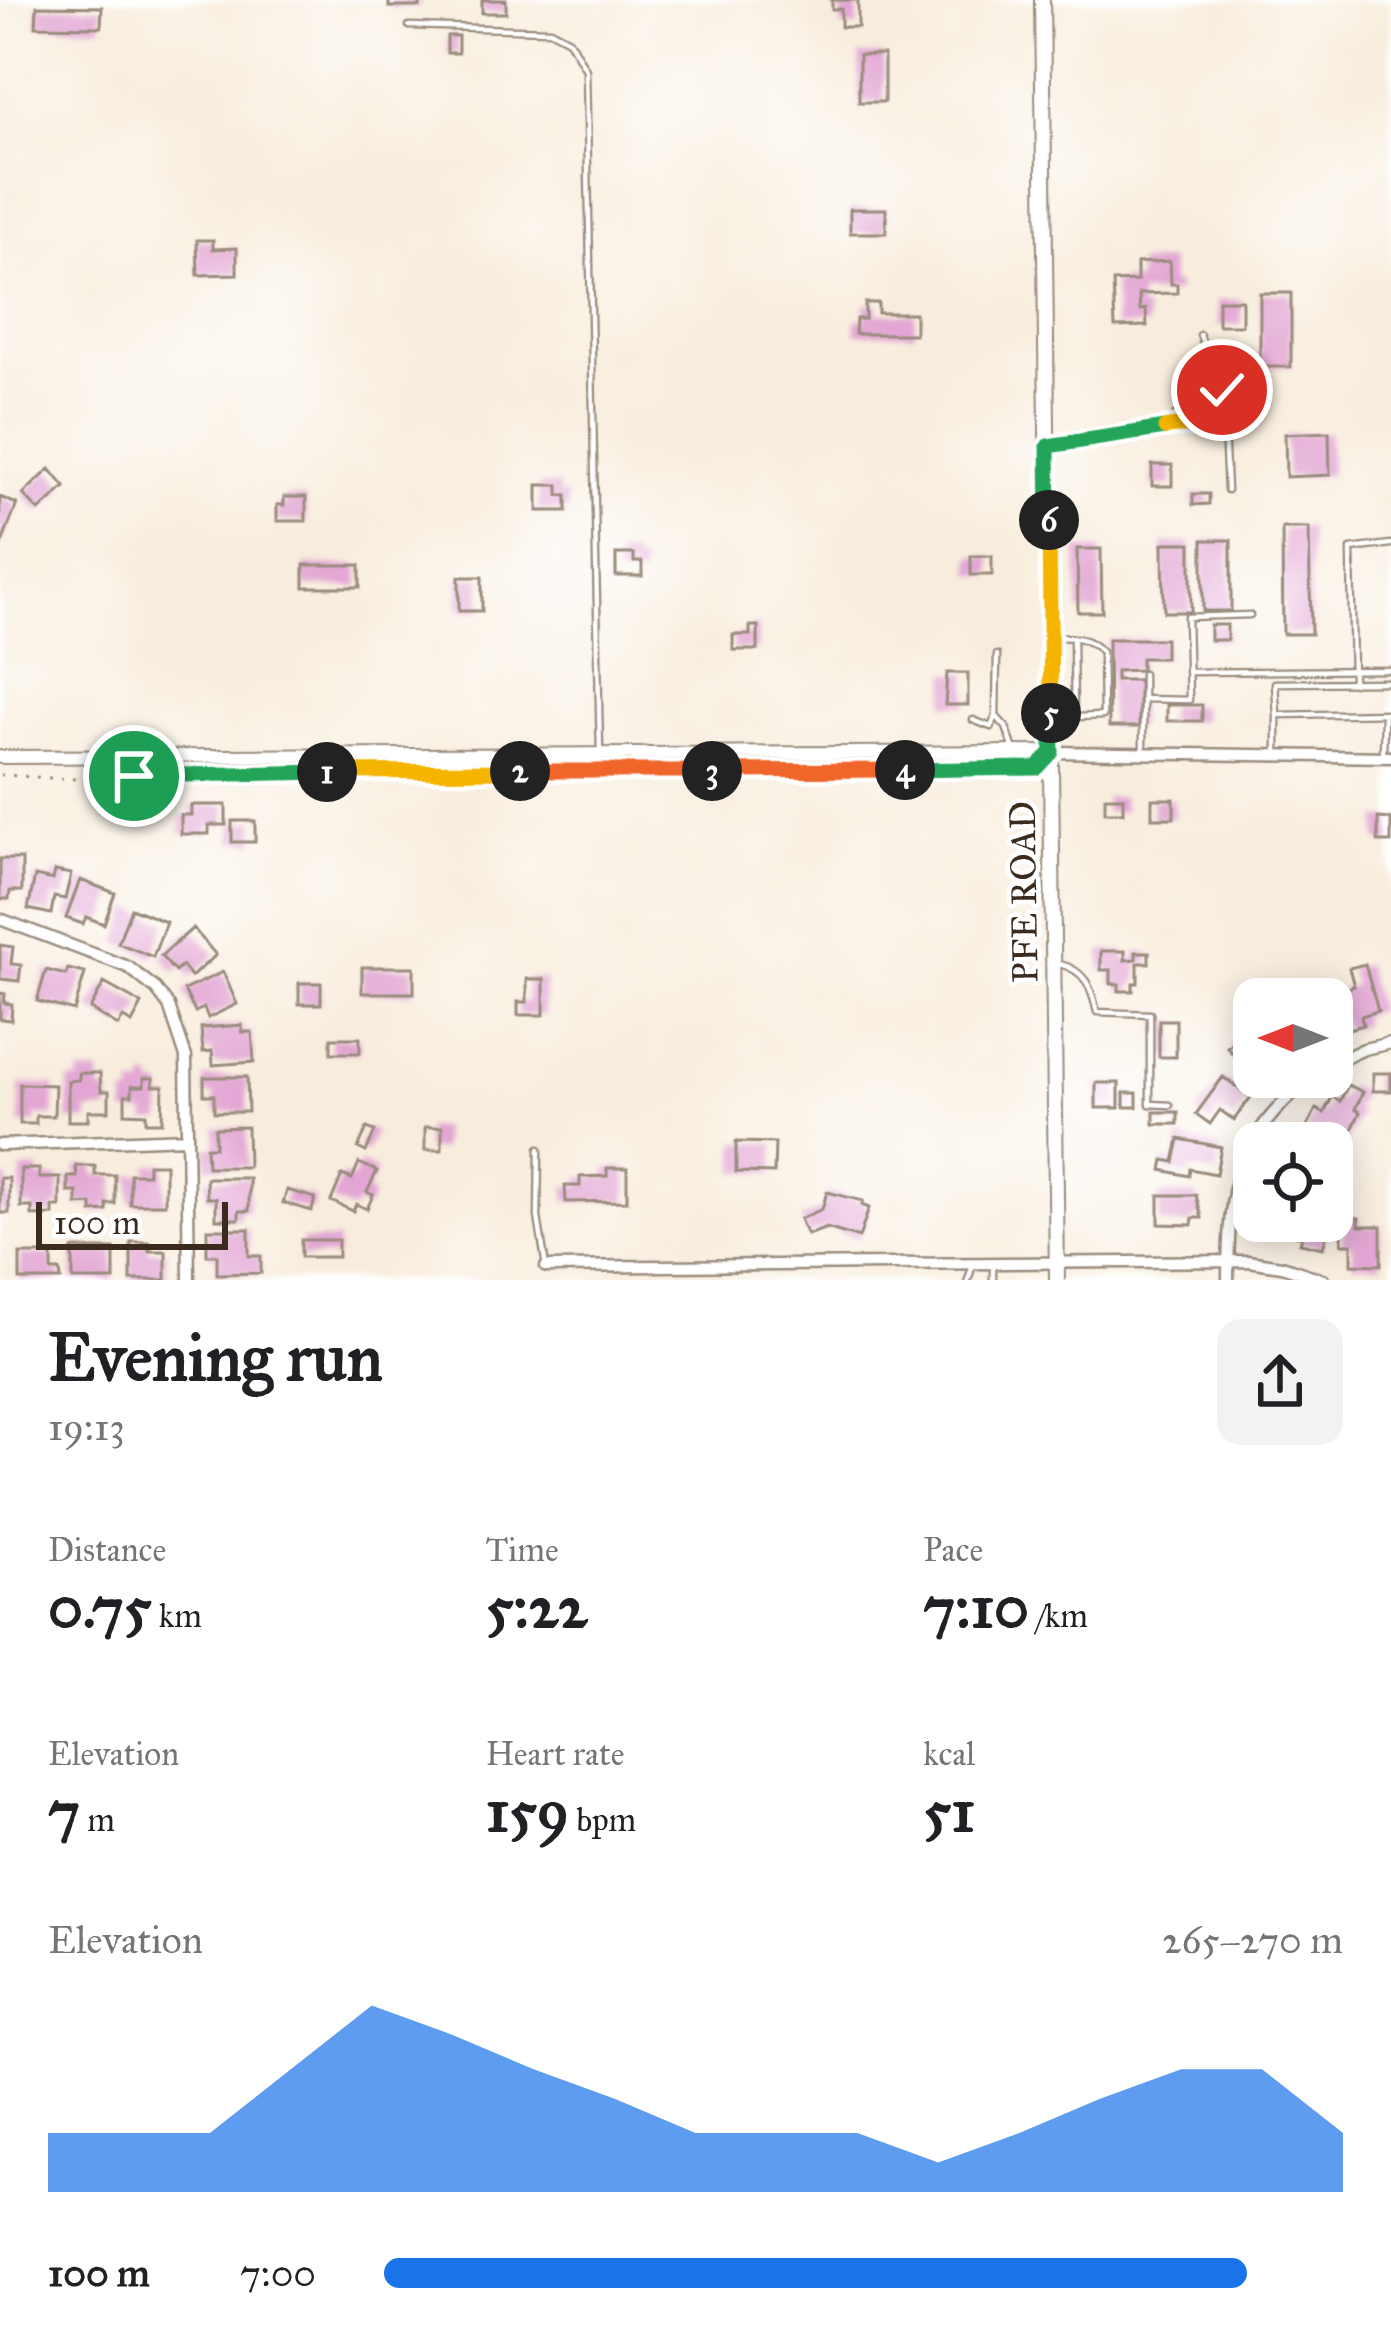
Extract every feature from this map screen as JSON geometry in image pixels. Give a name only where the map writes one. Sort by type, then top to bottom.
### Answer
[{"type":"main road","name":"PFE ROAD","points":[[1042,0],[1057,1280]]},
{"type":"street","points":[[0,757],[1015,752],[1387,757]]},
{"type":"street","points":[[0,919],[128,967],[169,1006],[183,1040],[189,1280]]},
{"type":"street","points":[[1353,1054],[1391,1043]]},
{"type":"street","points":[[1228,1280],[1227,1223],[1249,1147],[1288,1098]]},
{"type":"street","points":[[0,1145],[187,1138]]},
{"type":"street","points":[[546,1267],[1228,1261],[1282,1266],[1324,1280]]},
{"type":"lane","points":[[409,26],[550,30],[568,40],[586,70],[600,754]]},
{"type":"lane","points":[[1048,446],[1179,424],[1214,426],[1222,390],[1201,335]]},
{"type":"lane","points":[[1179,424],[1175,416],[1180,409],[1196,408],[1217,416],[1225,430],[1228,490]]},
{"type":"lane","points":[[1353,683],[1351,549],[1391,544]]},
{"type":"lane","points":[[1143,699],[1189,700],[1187,617],[1250,616]]},
{"type":"lane","points":[[1072,637],[1074,717]]},
{"type":"lane","points":[[1050,638],[1093,642],[1102,652],[1103,716],[1052,718]]},
{"type":"lane","points":[[973,720],[991,727],[996,716],[997,655]]},
{"type":"lane","points":[[1188,672],[1391,670]]},
{"type":"lane","points":[[1143,674],[1143,755]]},
{"type":"lane","points":[[1276,756],[1275,683],[1391,682]]},
{"type":"lane","points":[[1277,715],[1388,713],[1387,757]]},
{"type":"lane","points":[[996,716],[1006,727],[1015,752]]},
{"type":"lane","points":[[1054,963],[1077,969],[1090,986],[1097,1012],[1150,1014],[1150,1104],[1170,1105]]},
{"type":"lane","points":[[539,1149],[538,1217],[546,1267]]},
{"type":"lane","points":[[920,1263],[921,1280]]},
{"type":"lane","points":[[968,1280],[974,1263]]},
{"type":"lane","points":[[993,1263],[993,1280]]},
{"type":"path","points":[[0,775],[111,780],[148,773],[1028,769],[1037,768],[1052,752]]},
{"type":"building","points":[[389,0],[420,0],[420,7],[389,7]]},
{"type":"building","points":[[482,0],[506,0],[506,13],[482,13]]},
{"type":"building","points":[[832,0],[858,0],[858,27],[841,27],[841,9],[832,9]]},
{"type":"building","points":[[37,6],[102,7],[101,27],[36,26]]},
{"type":"building","points":[[447,36],[458,36],[458,53],[447,53]]},
{"type":"building","points":[[859,55],[884,55],[884,102],[859,102]]},
{"type":"building","points":[[850,209],[886,209],[886,233],[850,233]]},
{"type":"building","points":[[197,240],[213,240],[213,249],[237,248],[237,274],[198,275]]},
{"type":"building","points":[[1170,261],[1171,284],[1177,284],[1177,293],[1139,294],[1147,326],[1115,327],[1113,282],[1137,281],[1137,263]]},
{"type":"building","points":[[1260,293],[1291,293],[1291,367],[1260,367]]},
{"type":"building","points":[[1218,300],[1242,300],[1242,325],[1218,325]]},
{"type":"building","points":[[865,303],[878,303],[878,313],[915,313],[915,334],[855,334],[856,319],[865,319]]},
{"type":"building","points":[[1329,432],[1330,475],[1286,477],[1285,434]]},
{"type":"building","points":[[1152,465],[1172,465],[1172,486],[1152,486]]},
{"type":"building","points":[[50,469],[65,487],[39,511],[23,494]]},
{"type":"building","points":[[538,485],[559,485],[559,495],[567,495],[567,511],[538,511]]},
{"type":"building","points":[[1193,494],[1209,494],[1209,504],[1193,505]]},
{"type":"building","points":[[0,497],[17,504],[0,548]]},
{"type":"building","points":[[284,497],[306,497],[306,521],[277,521],[277,505],[284,505]]},
{"type":"building","points":[[1282,528],[1309,528],[1311,634],[1283,634]]},
{"type":"building","points":[[1203,540],[1231,540],[1231,611],[1203,611]]},
{"type":"building","points":[[1163,543],[1191,543],[1191,612],[1164,612]]},
{"type":"building","points":[[1077,549],[1101,549],[1102,612],[1078,612]]},
{"type":"building","points":[[616,554],[634,554],[634,562],[642,562],[642,576],[616,576]]},
{"type":"building","points":[[971,556],[992,556],[992,575],[971,575]]},
{"type":"building","points":[[304,565],[360,565],[360,587],[304,587]]},
{"type":"building","points":[[459,577],[482,577],[482,611],[459,611]]},
{"type":"building","points":[[1210,625],[1227,625],[1227,640],[1210,640]]},
{"type":"building","points":[[750,626],[758,626],[758,650],[733,650],[733,635],[750,635]]},
{"type":"building","points":[[1108,639],[1165,639],[1165,658],[1141,658],[1141,670],[1116,671],[1116,680],[1139,680],[1139,727],[1109,727]]},
{"type":"building","points":[[947,673],[968,673],[968,705],[945,705]]},
{"type":"building","points":[[1167,705],[1202,705],[1202,721],[1167,721]]},
{"type":"building","points":[[1105,797],[1123,797],[1123,812],[1105,812]]},
{"type":"building","points":[[1152,799],[1174,799],[1174,818],[1152,818]]},
{"type":"building","points":[[191,805],[226,805],[226,825],[209,825],[209,834],[181,834],[181,815],[191,815]]},
{"type":"building","points":[[1378,818],[1391,819],[1391,842],[1378,842]]},
{"type":"building","points":[[232,821],[255,821],[255,842],[232,842]]},
{"type":"building","points":[[0,859],[22,859],[22,891],[10,891],[9,899],[0,899]]},
{"type":"building","points":[[55,871],[71,874],[65,899],[54,897],[51,914],[28,909],[35,876],[53,880]]},
{"type":"building","points":[[80,880],[115,893],[104,924],[86,917],[83,924],[66,918]]},
{"type":"building","points":[[131,908],[166,922],[153,957],[118,943]]},
{"type":"building","points":[[193,928],[216,955],[191,977],[182,966],[175,972],[161,956]]},
{"type":"building","points":[[0,945],[13,947],[11,964],[21,965],[19,981],[0,979]]},
{"type":"building","points":[[1101,951],[1125,951],[1125,960],[1136,959],[1136,952],[1149,952],[1149,963],[1138,963],[1133,991],[1119,991],[1119,984],[1111,984],[1111,970],[1101,970]]},
{"type":"building","points":[[1365,964],[1378,1011],[1361,1016],[1363,1025],[1353,1028],[1354,986],[1349,968]]},
{"type":"building","points":[[362,967],[414,967],[414,993],[362,993]]},
{"type":"building","points":[[68,969],[85,973],[74,1011],[37,1001],[46,970],[66,975]]},
{"type":"building","points":[[223,972],[237,1004],[208,1018],[204,1008],[195,1012],[184,990]]},
{"type":"building","points":[[527,979],[544,979],[544,1015],[518,1015],[518,1002],[527,1002]]},
{"type":"building","points":[[104,983],[142,1004],[132,1023],[123,1018],[118,1026],[90,1009]]},
{"type":"building","points":[[299,983],[321,983],[321,1004],[299,1004]]},
{"type":"building","points":[[0,993],[5,994],[4,1003],[12,1004],[11,1020],[0,1019]]},
{"type":"building","points":[[1159,1020],[1176,1020],[1176,1057],[1159,1057]]},
{"type":"building","points":[[242,1025],[242,1032],[252,1032],[254,1062],[213,1065],[212,1051],[203,1052],[201,1028]]},
{"type":"building","points":[[331,1038],[360,1038],[360,1053],[331,1053]]},
{"type":"building","points":[[79,1073],[100,1073],[101,1091],[109,1091],[109,1111],[88,1111],[88,1121],[68,1121],[68,1081],[79,1080]]},
{"type":"building","points":[[1373,1073],[1391,1073],[1391,1091],[1373,1091]]},
{"type":"building","points":[[204,1077],[247,1077],[248,1112],[214,1112],[214,1095],[204,1095]]},
{"type":"building","points":[[1223,1077],[1233,1084],[1233,1098],[1250,1098],[1234,1120],[1220,1110],[1210,1124],[1196,1114]]},
{"type":"building","points":[[144,1078],[153,1078],[153,1086],[163,1086],[162,1122],[146,1122],[146,1114],[125,1113],[125,1095],[132,1095],[132,1086],[144,1086]]},
{"type":"building","points":[[1096,1083],[1119,1083],[1119,1108],[1096,1108]]},
{"type":"building","points":[[20,1084],[55,1085],[54,1116],[36,1116],[36,1124],[20,1124]]},
{"type":"building","points":[[1353,1087],[1363,1092],[1353,1127],[1353,1122],[1310,1122],[1316,1109],[1324,1113],[1332,1098],[1353,1098]]},
{"type":"building","points":[[1124,1093],[1137,1093],[1137,1107],[1124,1107]]},
{"type":"building","points":[[1154,1112],[1178,1112],[1178,1124],[1154,1124]]},
{"type":"building","points":[[247,1127],[248,1167],[207,1167],[206,1147],[215,1147],[215,1128]]},
{"type":"building","points":[[425,1127],[442,1127],[442,1150],[425,1150]]},
{"type":"building","points":[[367,1128],[375,1131],[366,1152],[358,1148]]},
{"type":"building","points":[[1179,1139],[1221,1147],[1216,1174],[1190,1169],[1189,1176],[1162,1170],[1164,1160],[1174,1162]]},
{"type":"building","points":[[736,1142],[775,1143],[774,1173],[736,1172]]},
{"type":"building","points":[[359,1163],[377,1171],[367,1192],[373,1195],[367,1209],[356,1204],[353,1211],[331,1201],[342,1175],[352,1179]]},
{"type":"building","points":[[148,1164],[165,1164],[165,1204],[130,1204],[130,1174],[148,1174]]},
{"type":"building","points":[[76,1166],[95,1166],[95,1175],[115,1175],[115,1204],[107,1204],[107,1211],[92,1212],[92,1204],[77,1205],[77,1192],[68,1192],[68,1177],[77,1177]]},
{"type":"building","points":[[607,1168],[627,1168],[627,1201],[566,1202],[565,1186],[580,1186],[580,1177],[607,1176]]},
{"type":"building","points":[[21,1169],[39,1169],[39,1178],[60,1178],[60,1207],[53,1207],[53,1215],[32,1216],[32,1207],[21,1207]]},
{"type":"building","points":[[0,1178],[9,1178],[9,1213],[0,1213]]},
{"type":"building","points":[[206,1178],[249,1178],[249,1211],[239,1211],[239,1219],[216,1219],[216,1198],[207,1198]]},
{"type":"building","points":[[287,1190],[315,1198],[312,1211],[283,1203]]},
{"type":"building","points":[[827,1192],[863,1201],[869,1208],[859,1238],[827,1228],[807,1235],[800,1219],[822,1209]]},
{"type":"building","points":[[1159,1195],[1196,1195],[1202,1218],[1193,1218],[1192,1225],[1159,1224]]},
{"type":"building","points":[[1353,1218],[1359,1218],[1359,1226],[1381,1226],[1381,1265],[1352,1264],[1352,1244],[1342,1244],[1353,1242]]},
{"type":"building","points":[[207,1229],[249,1229],[249,1256],[261,1256],[261,1273],[217,1274],[217,1255],[207,1255]]},
{"type":"building","points":[[301,1240],[338,1240],[338,1257],[301,1257]]},
{"type":"building","points":[[131,1242],[149,1242],[149,1251],[166,1251],[166,1280],[131,1280]]},
{"type":"building","points":[[73,1249],[114,1249],[114,1280],[73,1280]]},
{"type":"building","points":[[20,1254],[52,1254],[52,1271],[60,1271],[61,1280],[20,1280]]},
{"type":"route","points":[[134,776],[1037,768],[1052,752],[1048,446],[1179,424],[1214,426],[1222,390]]}]
